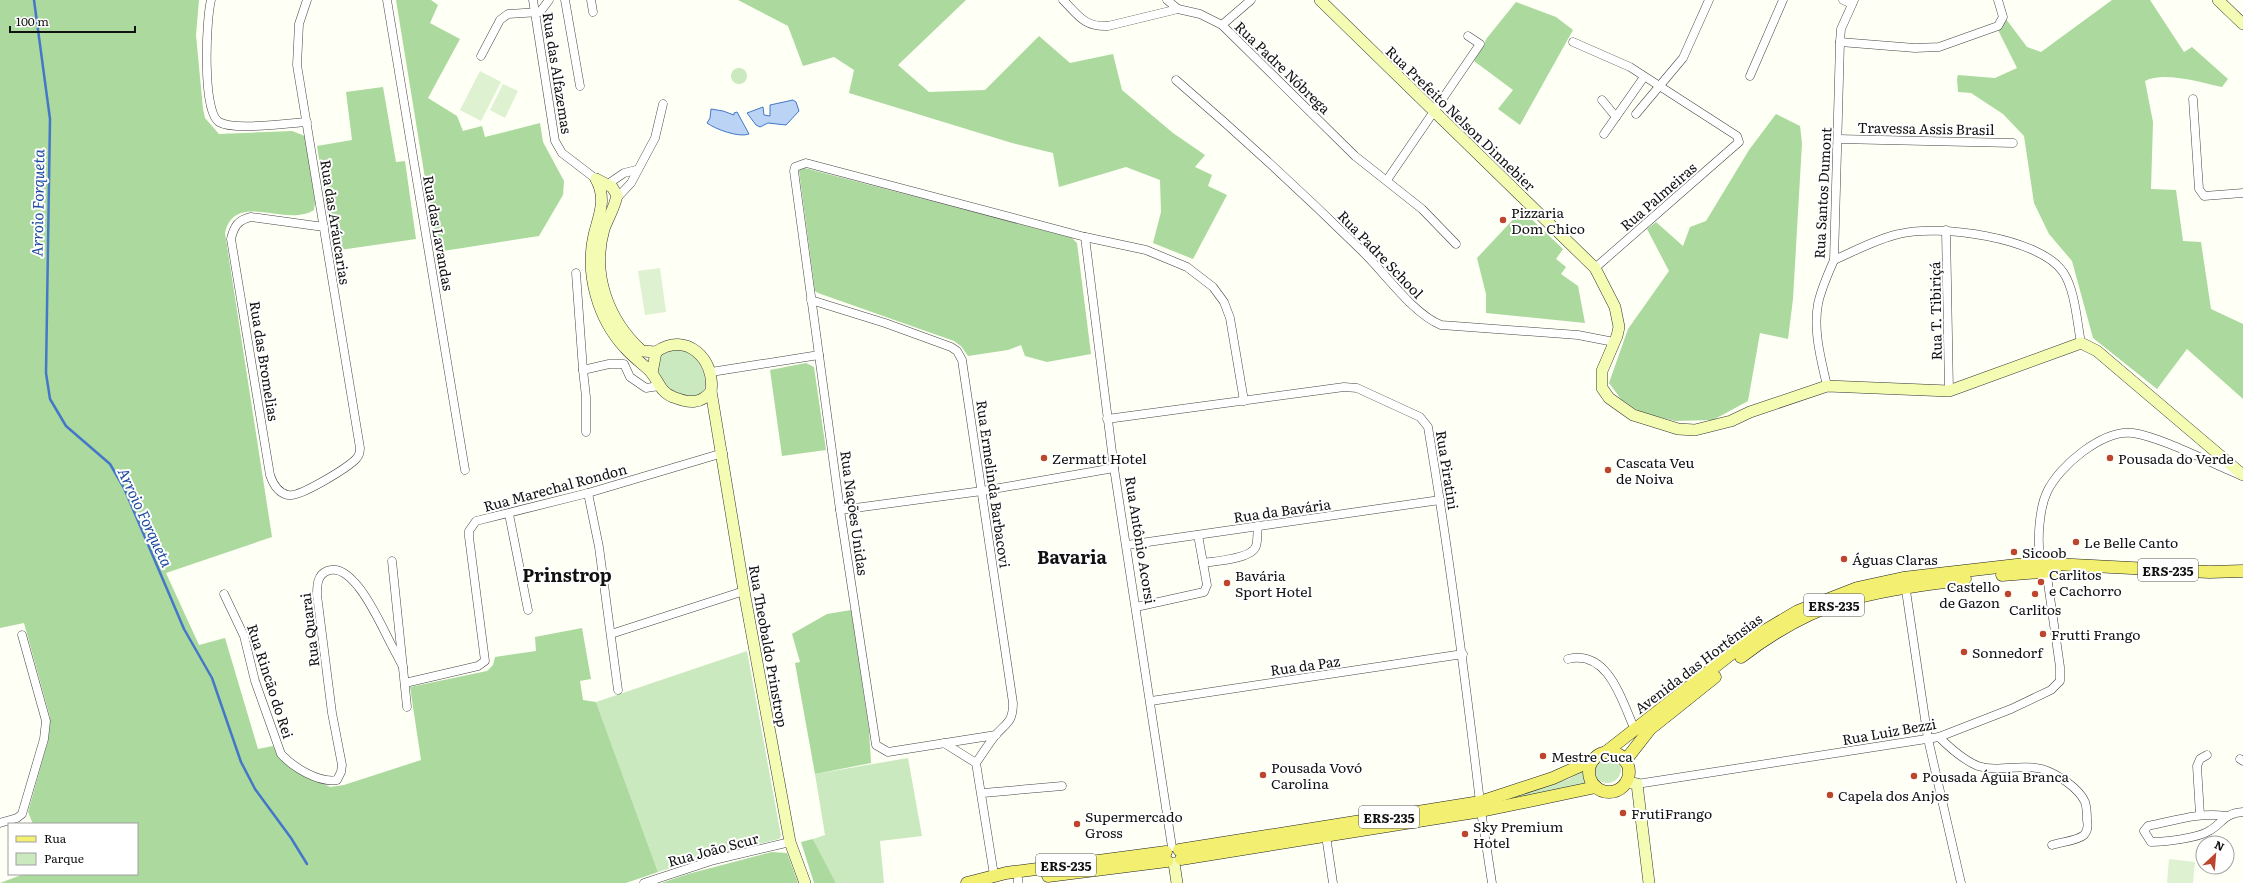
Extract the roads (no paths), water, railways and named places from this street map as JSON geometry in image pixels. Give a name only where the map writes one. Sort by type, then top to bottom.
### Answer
[{"type":"main road","name":"Avenida das Hortênsias","points":[[2042,565],[2243,571]]},
{"type":"main road","name":"Avenida das Hortênsias","points":[[1606,752],[1749,640],[1798,611],[1838,595],[1876,583],[1905,583],[2026,573],[2040,569],[2042,565]]},
{"type":"main road","name":"Avenida das Hortênsias","points":[[1625,761],[1650,730],[1751,650],[1778,632],[1844,601],[1905,583],[2042,565],[2078,565],[2094,567]]},
{"type":"main road","points":[[1606,752],[1617,754],[1625,761],[1629,771],[1631,783]]},
{"type":"main road","name":"ERS-235","points":[[967,883],[1326,836],[1481,806],[1553,778],[1593,760],[1606,752]]},
{"type":"main road","points":[[1593,760],[1589,771],[1590,777],[1596,787]]},
{"type":"main road","name":"ERS-235","points":[[995,879],[1018,881],[1596,787],[1601,790],[1612,792],[1631,783]]},
{"type":"street","points":[[211,0],[206,42],[208,88],[213,117],[218,122],[234,127],[307,122]]},
{"type":"street","name":"Rua das Aráucarias","points":[[306,0],[299,24],[297,65],[360,448]]},
{"type":"street","name":"Rua das Lavandas","points":[[388,0],[465,470]]},
{"type":"street","name":"Rua das Alfazemas","points":[[533,0],[555,141],[562,153],[596,180]]},
{"type":"street","points":[[481,56],[500,20],[504,16],[535,13],[543,10],[548,0]]},
{"type":"street","points":[[565,0],[580,86]]},
{"type":"street","points":[[591,0],[593,12]]},
{"type":"street","name":"Rua Padre Nóbrega","points":[[1063,0],[1087,24],[1096,27],[1108,26],[1178,8],[1200,14],[1222,25],[1355,156],[1422,209],[1456,244]]},
{"type":"street","points":[[1167,0],[1178,8]]},
{"type":"street","points":[[1222,25],[1251,0]]},
{"type":"street","name":"Rua Prefeito Nelson Dinnebier","points":[[1320,0],[1434,113],[1595,268],[1609,294],[1618,317],[1619,327],[1602,371],[1602,388],[1609,398],[1633,416],[1678,429],[1695,430],[1731,421],[1750,412],[1826,386],[1949,391],[2081,343]]},
{"type":"street","points":[[1636,114],[1686,53],[1708,0]]},
{"type":"street","points":[[1750,76],[1782,0]]},
{"type":"street","points":[[1843,0],[1853,2]]},
{"type":"street","points":[[1840,42],[1915,48],[1939,47],[1991,30],[2001,24],[2003,18],[1998,0]]},
{"type":"street","points":[[2218,0],[2243,24]]},
{"type":"street","name":"Rua Santos Dumont","points":[[1826,386],[1818,347],[1816,322],[1822,290],[1834,260],[1840,42],[1841,29],[1853,2]]},
{"type":"street","points":[[1387,180],[1480,44],[1468,36]]},
{"type":"street","points":[[1573,42],[1618,61],[1659,85]]},
{"type":"street","points":[[1604,134],[1644,77]]},
{"type":"street","name":"Rua Padre School","points":[[1176,80],[1265,158],[1366,255],[1418,312],[1431,321],[1441,325],[1578,335],[1614,342]]},
{"type":"street","name":"Rua Palmeiras","points":[[1595,268],[1738,144],[1737,136],[1659,85]]},
{"type":"street","points":[[2193,99],[2199,189],[2204,196],[2243,193]]},
{"type":"street","points":[[1602,100],[1616,117]]},
{"type":"street","points":[[616,199],[632,183],[636,170],[655,138],[663,104]]},
{"type":"street","name":"Travessa Assis Brasil","points":[[1838,139],[2013,143]]},
{"type":"street","name":"Rua Nações Unidas","points":[[996,735],[888,752],[876,745],[840,510],[794,171],[798,164],[806,163],[1085,237]]},
{"type":"street","points":[[608,184],[624,173],[636,170]]},
{"type":"street","points":[[596,180],[608,184],[615,190],[616,199],[601,243],[600,270],[604,293],[610,312],[632,343],[642,351],[656,352],[652,373]]},
{"type":"street","points":[[596,180],[602,200],[592,254],[592,273],[599,305],[613,333],[625,348],[652,373],[659,386],[670,396],[689,402],[702,401],[716,411]]},
{"type":"street","name":"Rua das Bromelias","points":[[324,227],[250,217],[242,218],[233,230],[231,239],[273,483],[283,493],[289,496],[297,495],[352,463],[359,455],[360,448]]},
{"type":"street","points":[[1834,260],[1874,242],[1900,234],[1946,230],[2011,242],[2032,250],[2055,264],[2063,272],[2069,283],[2081,343],[2096,351],[2243,476]]},
{"type":"street","name":"Rua T. Tibiriçá","points":[[1946,230],[1949,391]]},
{"type":"street","points":[[1085,237],[1146,250],[1169,257],[1187,267],[1213,287],[1224,302],[1230,318],[1244,401]]},
{"type":"street","name":"Rua Antônio Acorsi","points":[[1085,237],[1107,419],[1151,701],[1177,883]]},
{"type":"street","points":[[576,273],[586,397],[586,432]]},
{"type":"street","name":"Rua Ermelinda Barbacovi","points":[[811,300],[885,323],[956,351],[962,360],[1013,703],[1011,718],[1006,726],[996,735],[976,763]]},
{"type":"street","name":"Rua Theobaldo Prinstrop","points":[[656,352],[669,345],[679,344],[689,346],[703,356],[711,372],[712,391],[744,591],[790,842],[805,883]]},
{"type":"street","points":[[711,372],[819,355]]},
{"type":"street","points":[[583,370],[609,364],[624,364],[630,377],[646,388],[659,386]]},
{"type":"street","name":"Rua Piratini","points":[[1107,419],[1344,387],[1357,388],[1420,417],[1428,427],[1440,500],[1463,654],[1481,806],[1492,883]]},
{"type":"street","points":[[702,401],[712,391]]},
{"type":"street","points":[[2042,565],[2040,518],[2044,501],[2051,484],[2072,461],[2106,437],[2119,433],[2145,436],[2243,476]]},
{"type":"street","name":"Rua Marechal Rondon","points":[[405,683],[478,666],[485,661],[485,651],[469,531],[476,522],[588,493],[723,453]]},
{"type":"street","points":[[840,510],[982,491],[1114,468]]},
{"type":"street","points":[[588,493],[599,547],[618,690]]},
{"type":"street","name":"Rua da Bavária","points":[[1127,545],[1440,500]]},
{"type":"street","points":[[509,514],[528,610]]},
{"type":"street","points":[[1203,563],[1244,556],[1251,552],[1256,547],[1258,526]]},
{"type":"street","points":[[1136,607],[1201,594],[1207,585],[1198,535]]},
{"type":"street","points":[[392,561],[407,707]]},
{"type":"street","name":"Rua Luiz Bezzi","points":[[1631,783],[1939,737],[2011,709],[2057,686],[2060,681],[2060,667],[2048,583],[2042,565]]},
{"type":"street","name":"Rua Quarai","points":[[342,772],[318,595],[319,578],[324,572],[333,569],[340,570],[352,580],[371,607],[403,667]]},
{"type":"street","points":[[1905,583],[1928,739],[1961,883]]},
{"type":"street","points":[[611,634],[744,591]]},
{"type":"street","name":"Rua Rincão do Rei","points":[[224,594],[244,636],[255,681],[281,754],[287,761],[322,779],[337,780],[342,772]]},
{"type":"street","points":[[0,823],[17,818],[22,814],[44,739],[46,721],[22,635]]},
{"type":"street","name":"Rua da Paz","points":[[1151,701],[1463,654]]},
{"type":"street","points":[[1568,659],[1577,656],[1590,658],[1600,665],[1617,690],[1635,730]]},
{"type":"street","points":[[1939,737],[1958,754],[1976,765],[1997,769],[2022,767],[2042,769],[2060,778],[2080,794],[2085,802],[2087,811],[2087,828],[2085,834],[2079,838],[2052,845]]},
{"type":"street","points":[[944,743],[976,763],[983,793],[995,879]]},
{"type":"street","points":[[2200,815],[2197,766],[2200,760],[2207,755]]},
{"type":"street","points":[[1631,783],[1649,883]]},
{"type":"street","points":[[983,793],[1062,786]]},
{"type":"street","points":[[2226,816],[2208,832],[2151,842],[2144,831],[2148,826],[2200,815],[2210,814],[2226,816],[2243,812]]},
{"type":"street","points":[[1326,836],[1333,883]]},
{"type":"street","name":"Rua João Scur","points":[[644,883],[714,860],[790,842]]},
{"type":"water","points":[[793,100],[796,102],[799,111],[786,125],[768,123],[760,127],[756,125],[747,113],[763,107],[764,115],[770,116],[770,105]]},
{"type":"water","points":[[711,109],[734,115],[734,113],[737,112],[749,134],[739,135],[727,132],[707,123],[710,118]]},
{"type":"waterway","name":"Arroio Forqueta","points":[[34,0],[50,119],[46,373],[50,399],[66,426],[110,464],[124,488],[184,629],[212,678],[241,762],[255,789],[291,838],[307,864]]},
{"type":"place","name":"Pizzaria Dom Chico","points":[[1503,220]]},
{"type":"place","name":"Zermatt Hotel","points":[[1044,458]]},
{"type":"place","name":"Pousada do Verde","points":[[2110,458]]},
{"type":"place","name":"Cascata Veu de Noiva","points":[[1608,470]]},
{"type":"place","name":"Le Belle Canto","points":[[2076,542]]},
{"type":"place","name":"Sicoob","points":[[2014,552]]},
{"type":"place","name":"Águas Claras","points":[[1844,559]]},
{"type":"place","name":"Carlitos e Cachorro","points":[[2041,582]]},
{"type":"place","name":"Bavária Sport Hotel","points":[[1227,583]]},
{"type":"place","name":"Castello de Gazon","points":[[2008,594]]},
{"type":"place","name":"Carlitos","points":[[2035,594]]},
{"type":"place","name":"Frutti Frango","points":[[2043,634]]},
{"type":"place","name":"Sonnedorf","points":[[1964,652]]},
{"type":"place","name":"Mestre Cuca","points":[[1543,756]]},
{"type":"place","name":"Pousada Vovó Carolina","points":[[1263,775]]},
{"type":"place","name":"Pousada Águia Branca","points":[[1914,776]]},
{"type":"place","name":"Capela dos Anjos","points":[[1830,795]]},
{"type":"place","name":"FrutiFrango","points":[[1623,813]]},
{"type":"place","name":"Supermercado Gross","points":[[1077,824]]},
{"type":"place","name":"Sky Premium Hotel","points":[[1465,834]]},
{"type":"district","name":"Bavaria","points":[[1072,556]]},
{"type":"district","name":"Prinstrop","points":[[567,574]]}]
